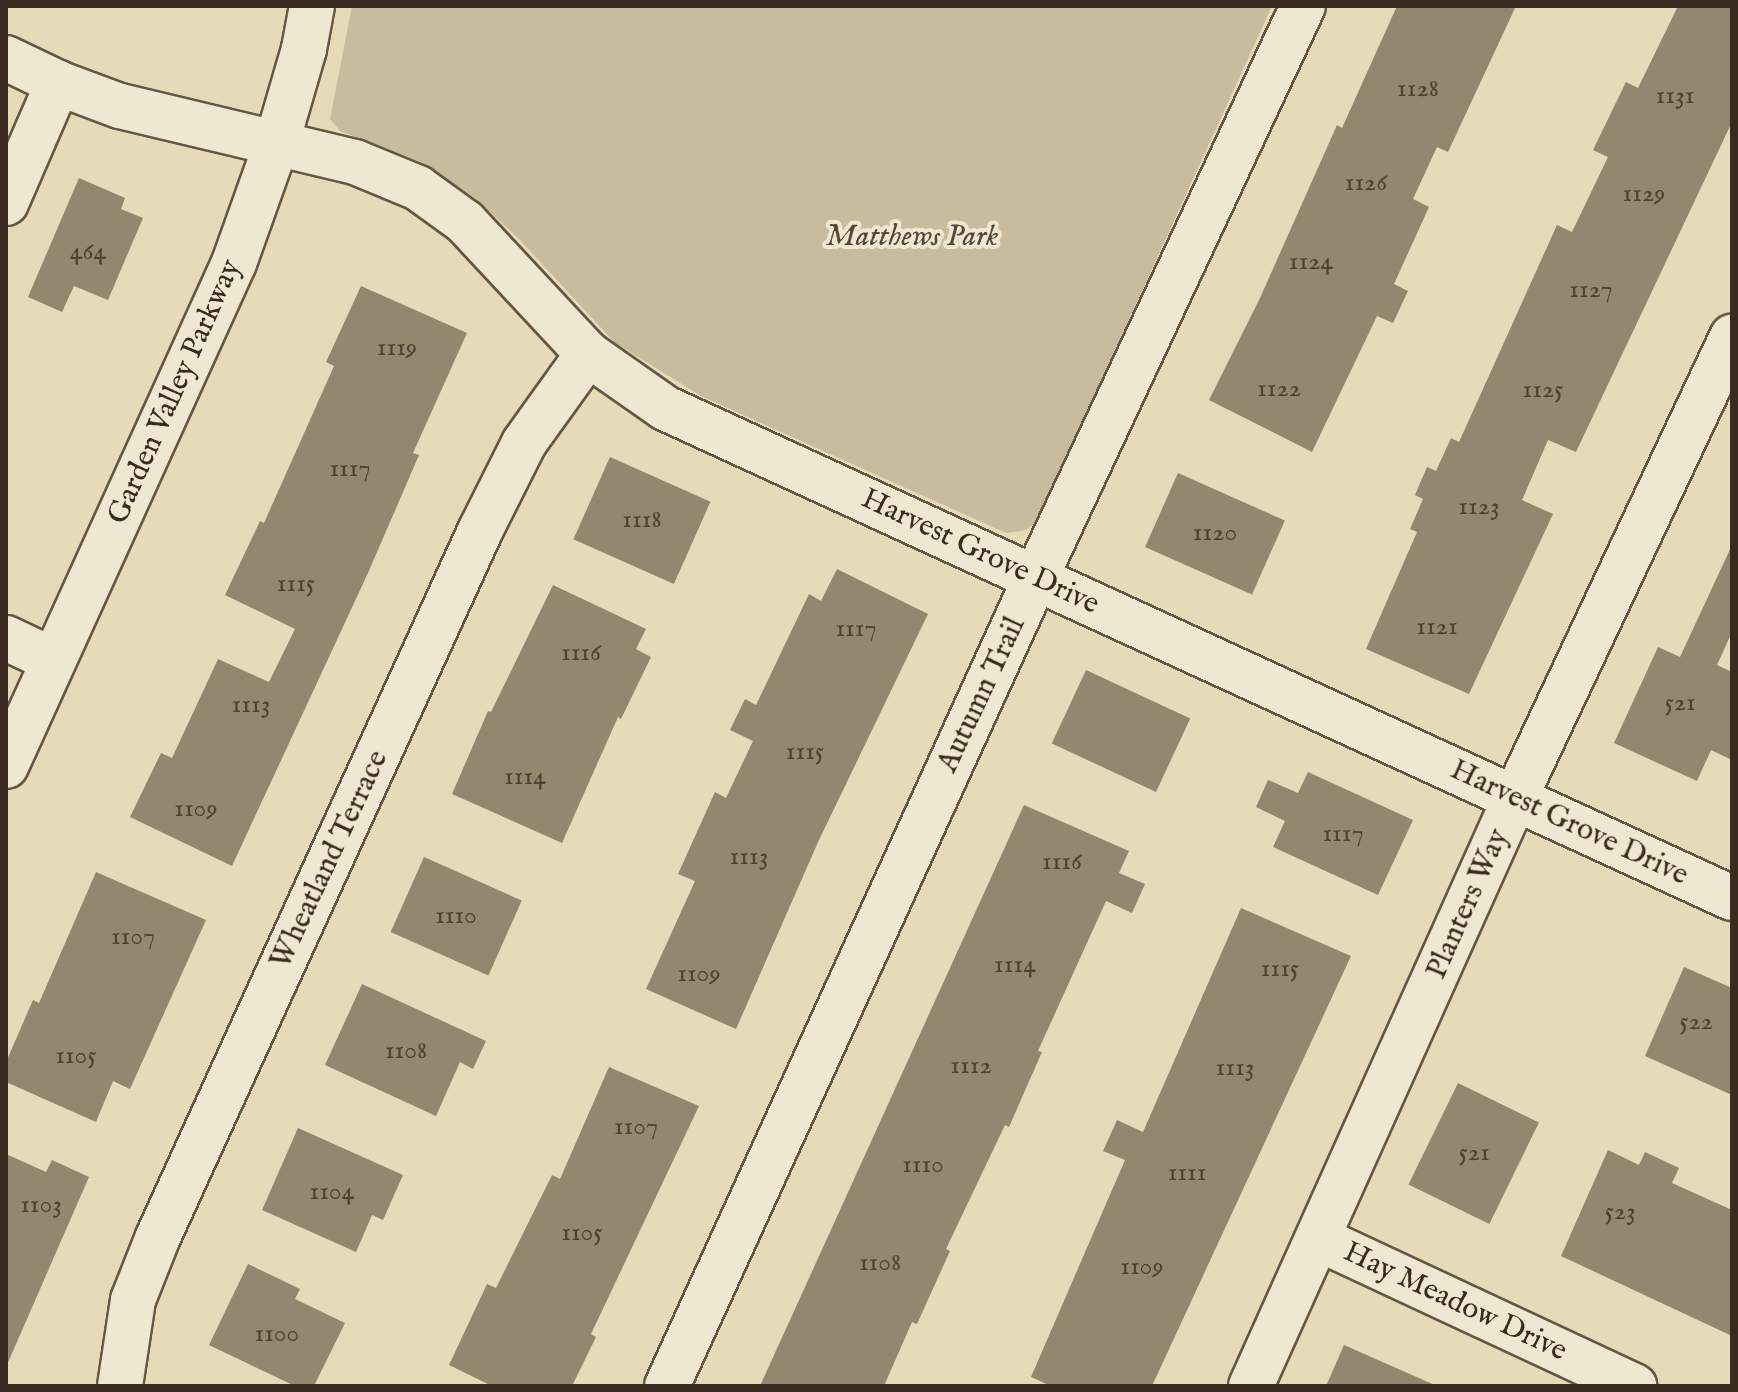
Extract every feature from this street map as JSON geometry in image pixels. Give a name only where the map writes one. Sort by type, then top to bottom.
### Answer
[{"type":"street","name":"Garden Valley Parkway","points":[[6,766],[234,263],[277,142],[304,49],[312,6]]},
{"type":"street","name":"Autumn Trail","points":[[667,1386],[1036,577],[1303,6]]},
{"type":"street","name":"Harvest Grove Drive","points":[[6,58],[58,83],[132,109],[355,162],[418,188],[465,222],[588,354],[665,408],[1732,898]]},
{"type":"street","points":[[6,203],[58,83]]},
{"type":"street","name":"Wheatland Terrace","points":[[120,1386],[133,1300],[158,1237],[480,531],[524,443],[588,354]]},
{"type":"street","name":"Planters Way","points":[[1251,1386],[1515,798],[1727,360]]},
{"type":"street","points":[[6,638],[53,660]]},
{"type":"street","name":"Hay Meadow Drive","points":[[1319,1239],[1634,1386]]},
{"type":"green space","name":"Matthews Park","points":[[352,6],[1272,6],[1037,521],[1026,530],[1006,533],[701,396],[614,342],[519,239],[475,198],[421,162],[340,131],[330,119]]},
{"type":"building","points":[[1397,6],[1516,6],[1448,152],[1437,147],[1413,199],[1429,207],[1394,284],[1408,291],[1393,323],[1377,316],[1312,452],[1209,400],[1260,298],[1337,125],[1342,128]]},
{"type":"building","points":[[1678,6],[1732,6],[1732,122],[1576,452],[1548,440],[1522,500],[1553,514],[1469,694],[1366,649],[1417,532],[1410,529],[1423,499],[1415,495],[1427,467],[1436,471],[1451,438],[1459,442],[1557,225],[1572,232],[1608,157],[1593,150],[1626,82],[1638,88]]},
{"type":"building","points":[[79,178],[125,198],[121,209],[143,218],[108,300],[74,286],[62,312],[28,297]]},
{"type":"building","points":[[361,286],[467,333],[413,453],[419,455],[368,573],[232,866],[130,817],[161,753],[172,758],[218,659],[269,682],[295,629],[225,595],[260,521],[264,523],[334,366],[326,362]]},
{"type":"building","points":[[610,457],[710,502],[674,584],[573,539]]},
{"type":"building","points":[[1178,473],[1285,521],[1252,595],[1145,547]]},
{"type":"building","points":[[1732,545],[1732,632],[1717,665],[1732,672],[1732,760],[1711,750],[1697,781],[1614,743],[1658,647],[1680,657]]},
{"type":"building","points":[[837,569],[928,614],[819,840],[736,1029],[646,989],[695,881],[678,874],[715,792],[726,798],[753,741],[730,730],[745,699],[756,705],[809,594],[821,601]]},
{"type":"building","points":[[553,585],[646,629],[636,649],[651,657],[621,719],[618,717],[562,843],[452,794],[488,711],[491,712]]},
{"type":"building","points":[[1086,670],[1190,719],[1156,792],[1052,743]]},
{"type":"building","points":[[1308,772],[1413,820],[1378,895],[1273,847],[1285,821],[1256,807],[1268,780],[1298,793]]},
{"type":"building","points":[[1024,805],[1129,851],[1119,873],[1145,884],[1132,913],[1106,901],[1038,1051],[1042,1052],[1009,1127],[1005,1125],[946,1249],[950,1251],[917,1324],[912,1322],[884,1386],[760,1386]]},
{"type":"building","points":[[424,857],[522,901],[488,975],[391,932]]},
{"type":"building","points":[[96,872],[206,920],[130,1089],[113,1081],[96,1122],[6,1082],[6,1062],[33,1000],[39,1003]]},
{"type":"building","points":[[1241,908],[1351,956],[1152,1386],[1051,1386],[1031,1377],[1125,1160],[1103,1151],[1117,1120],[1143,1132]]},
{"type":"building","points":[[1684,967],[1732,988],[1732,1095],[1645,1056]]},
{"type":"building","points":[[362,984],[486,1041],[473,1069],[460,1062],[436,1116],[325,1065]]},
{"type":"building","points":[[609,1067],[699,1106],[591,1334],[596,1337],[572,1386],[492,1386],[449,1365],[487,1284],[496,1288],[552,1175],[560,1179]]},
{"type":"building","points":[[1458,1083],[1539,1122],[1489,1224],[1408,1185]]},
{"type":"building","points":[[298,1128],[403,1175],[383,1220],[372,1215],[356,1252],[262,1210]]},
{"type":"building","points":[[1608,1150],[1639,1165],[1645,1152],[1679,1168],[1672,1183],[1732,1210],[1732,1336],[1561,1256]]},
{"type":"building","points":[[6,1154],[46,1172],[52,1160],[89,1177],[6,1367]]},
{"type":"building","points":[[248,1264],[300,1289],[295,1299],[345,1323],[314,1386],[295,1386],[209,1345]]},
{"type":"building","points":[[1344,1345],[1437,1386],[1326,1386]]}]
